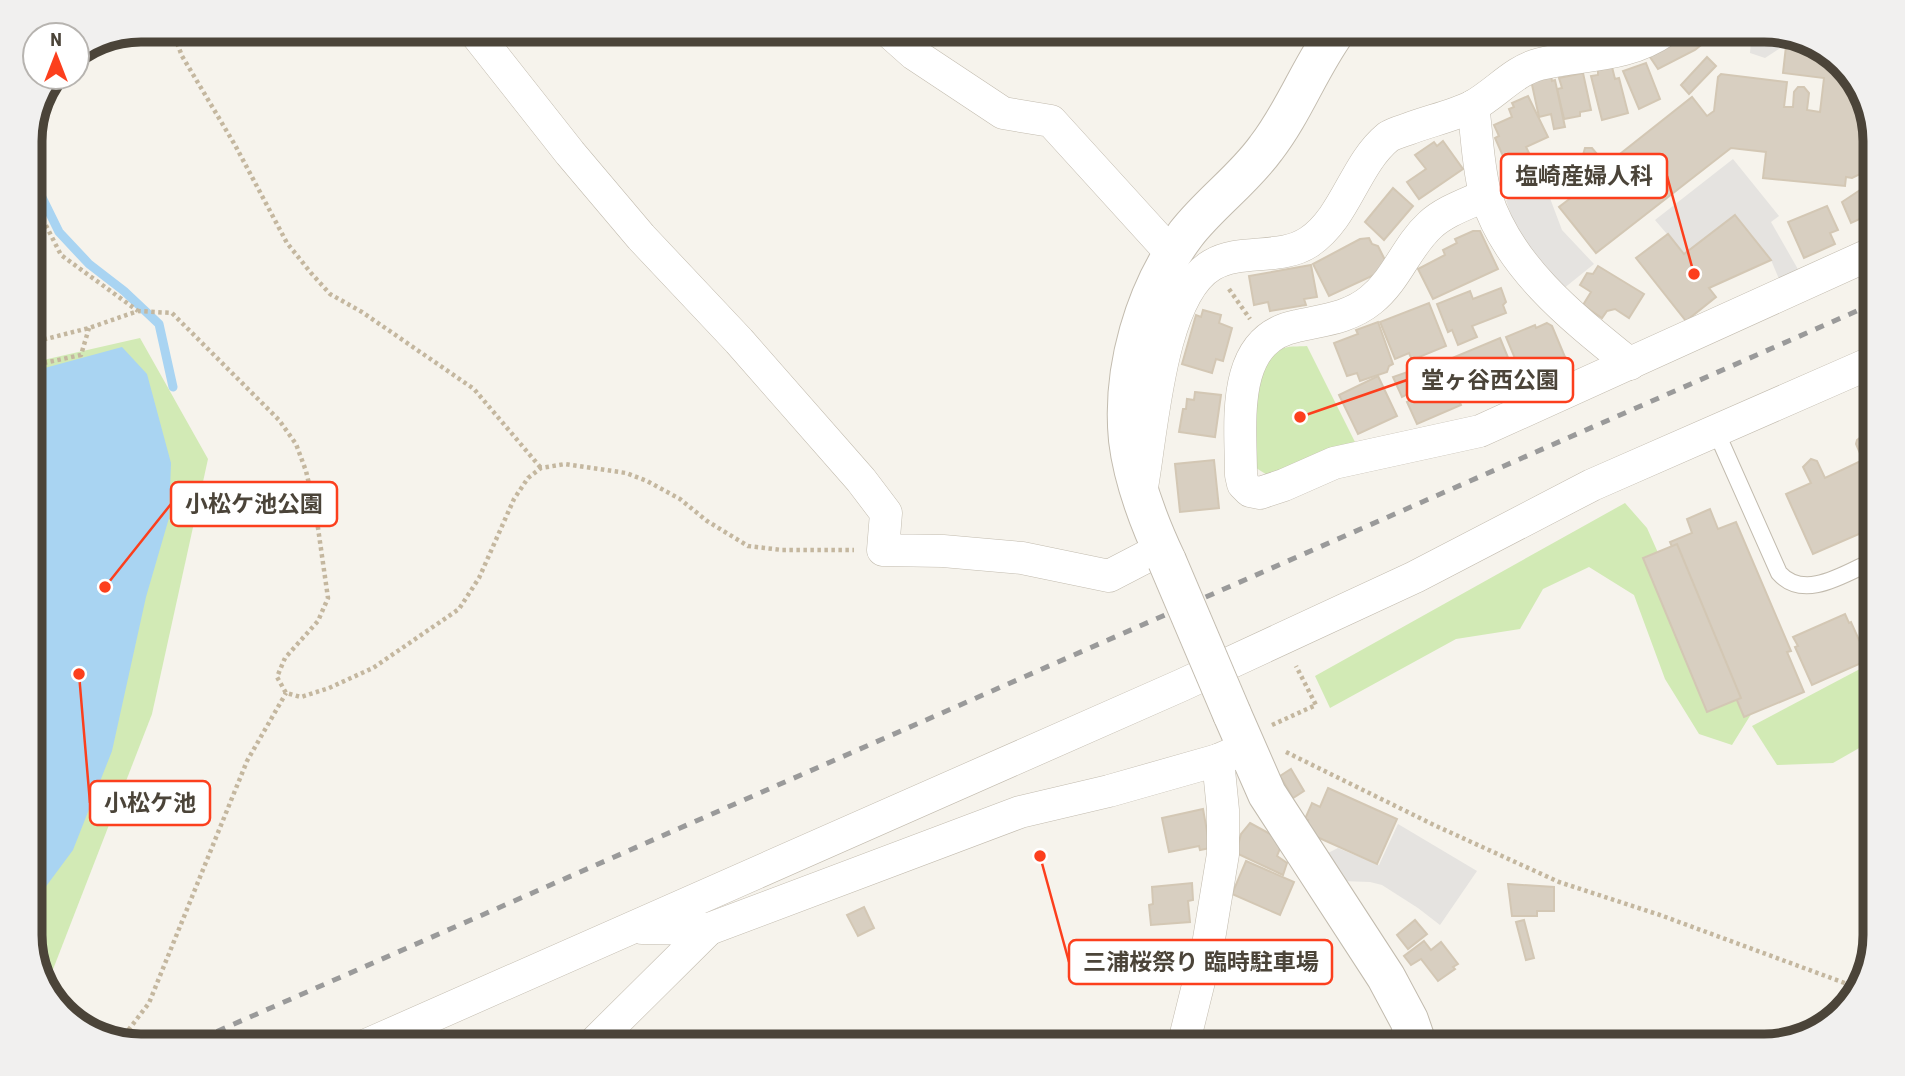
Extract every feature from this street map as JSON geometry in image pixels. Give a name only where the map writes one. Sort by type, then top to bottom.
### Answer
[{"type":"street","points":[[482,42],[570,153],[641,237],[739,341],[861,480],[886,513],[883,550],[943,551],[1022,558],[1109,576],[1164,555]]},
{"type":"street","points":[[900,42],[914,54],[1003,113],[1051,121],[1172,254]]},
{"type":"street","points":[[1328,42],[1276,135],[1256,162],[1188,232],[1172,254],[1139,331],[1131,370],[1128,440],[1140,498],[1235,740],[1399,999],[1413,1034]]},
{"type":"street","points":[[1140,498],[1167,338],[1183,297],[1199,275],[1212,265],[1230,259],[1291,250],[1309,242],[1329,222],[1371,156],[1390,136],[1473,106],[1536,65],[1618,51],[1648,42]]},
{"type":"street","points":[[1473,106],[1486,195],[1512,251],[1567,313],[1630,364]]},
{"type":"street","points":[[1486,195],[1442,215],[1428,227],[1386,287],[1369,302],[1330,320],[1281,330],[1265,340],[1244,377],[1242,392],[1241,475],[1243,484],[1250,491],[1260,493],[1334,463],[1480,432],[1863,257]]},
{"type":"street","points":[[391,1034],[1182,685],[1415,577],[1592,485],[1863,365]]},
{"type":"street","points":[[630,927],[709,929],[1020,812],[1109,791],[1235,740]]},
{"type":"street","points":[[1186,1034],[1208,945],[1223,854],[1223,810],[1235,740]]},
{"type":"street","points":[[603,1034],[709,929]]},
{"type":"lane","points":[[1715,429],[1779,573],[1785,579],[1801,586],[1818,584],[1863,565]]},
{"type":"path","points":[[176,42],[182,57],[235,145],[287,243],[311,273],[330,294],[362,312],[474,389],[541,468]]},
{"type":"path","points":[[42,218],[61,255],[140,311]]},
{"type":"path","points":[[1212,265],[1265,340]]},
{"type":"path","points":[[42,340],[140,311],[172,313],[279,420],[296,444],[306,471],[316,514],[328,598],[318,621],[285,658],[277,677],[286,693],[301,697],[329,688],[373,668],[459,609],[479,578],[514,499],[528,478],[541,468],[565,464],[626,473],[680,499],[706,521],[748,546],[782,550],[883,550]]},
{"type":"path","points":[[42,363],[81,355],[89,328]]},
{"type":"path","points":[[1235,740],[1316,705],[1292,659]]},
{"type":"path","points":[[126,1033],[149,1003],[247,761],[286,693]]},
{"type":"path","points":[[1235,740],[1275,747],[1434,825],[1559,882],[1660,915],[1850,985]]},
{"type":"green space","points":[[140,338],[208,459],[152,714],[51,975],[42,941],[42,360]]},
{"type":"green space","points":[[1307,346],[1358,448],[1272,478],[1253,466],[1259,386],[1271,359],[1280,350]]},
{"type":"green space","points":[[1625,503],[1647,528],[1675,591],[1758,703],[1732,745],[1699,734],[1665,679],[1634,595],[1589,567],[1543,589],[1520,629],[1456,639],[1330,708],[1315,676]]},
{"type":"green space","points":[[1863,667],[1863,746],[1833,763],[1777,765],[1752,726]]},
{"type":"shaded area","points":[[1751,42],[1786,44],[1765,58],[1750,53]]},
{"type":"shaded area","points":[[1733,159],[1779,216],[1771,222],[1799,271],[1779,279],[1771,260],[1736,216],[1684,254],[1655,220]]},
{"type":"shaded area","points":[[1548,193],[1562,230],[1594,264],[1563,289],[1541,267],[1516,229],[1506,200]]},
{"type":"shaded area","points":[[1398,824],[1477,871],[1440,925],[1382,885],[1341,881],[1324,855],[1338,848],[1379,865]]},
{"type":"water","points":[[122,347],[147,374],[171,463],[169,518],[146,597],[112,751],[73,850],[42,892],[42,369]]},
{"type":"building","points":[[1668,42],[1705,42],[1658,69],[1648,54]]},
{"type":"building","points":[[1786,46],[1802,50],[1824,62],[1853,97],[1863,135],[1863,173],[1852,178],[1846,177],[1845,186],[1763,178],[1766,152],[1731,148],[1596,253],[1559,207],[1572,197],[1562,184],[1589,163],[1583,155],[1585,148],[1592,148],[1606,165],[1692,97],[1707,116],[1714,111],[1718,77],[1721,74],[1787,82],[1784,107],[1793,107],[1794,92],[1798,87],[1804,87],[1809,93],[1807,110],[1820,112],[1824,78],[1783,73]]},
{"type":"building","points":[[1707,57],[1716,66],[1689,94],[1681,85]]},
{"type":"building","points":[[1646,63],[1660,99],[1639,109],[1623,71]]},
{"type":"building","points":[[1612,67],[1615,79],[1619,78],[1628,113],[1602,120],[1591,76],[1598,75],[1598,70]]},
{"type":"building","points":[[1583,73],[1591,110],[1580,112],[1580,116],[1564,119],[1557,89],[1562,88],[1559,78]]},
{"type":"building","points":[[1551,76],[1552,81],[1555,80],[1565,127],[1554,129],[1551,114],[1539,117],[1531,80]]},
{"type":"building","points":[[1528,96],[1548,137],[1526,147],[1529,153],[1506,163],[1495,138],[1499,136],[1494,125],[1512,117],[1509,109],[1514,107],[1512,103]]},
{"type":"building","points":[[1443,141],[1463,169],[1419,199],[1407,182],[1426,169],[1415,155],[1434,142],[1437,146]]},
{"type":"building","points":[[1393,188],[1413,206],[1384,240],[1365,222]]},
{"type":"building","points":[[1863,188],[1863,218],[1851,223],[1842,202]]},
{"type":"building","points":[[1827,206],[1838,230],[1830,233],[1835,244],[1804,258],[1788,222]]},
{"type":"building","points":[[1735,215],[1771,260],[1709,288],[1716,297],[1686,321],[1636,258],[1668,234],[1684,254]]},
{"type":"building","points":[[1473,231],[1480,231],[1498,269],[1433,299],[1418,269],[1445,255],[1443,250],[1457,243],[1455,239]]},
{"type":"building","points":[[1369,238],[1372,244],[1378,246],[1389,268],[1329,296],[1313,264],[1360,239]]},
{"type":"building","points":[[1311,265],[1317,297],[1304,299],[1306,305],[1270,311],[1268,302],[1254,305],[1249,276]]},
{"type":"building","points":[[1598,266],[1644,294],[1629,318],[1615,309],[1607,311],[1602,318],[1583,305],[1591,292],[1580,285],[1587,273],[1593,274]]},
{"type":"building","points":[[1501,288],[1506,302],[1503,305],[1506,313],[1472,326],[1477,337],[1458,345],[1452,330],[1448,332],[1437,304],[1470,291],[1473,299]]},
{"type":"building","points":[[1429,303],[1446,346],[1412,360],[1409,353],[1395,359],[1380,322]]},
{"type":"building","points":[[1203,310],[1221,315],[1219,323],[1232,328],[1223,361],[1216,359],[1212,373],[1182,364],[1196,315],[1201,317]]},
{"type":"building","points":[[1378,322],[1393,364],[1387,372],[1360,381],[1357,373],[1347,376],[1334,343],[1358,334],[1356,330]]},
{"type":"building","points":[[1547,323],[1552,326],[1570,369],[1527,387],[1506,337]]},
{"type":"building","points":[[1500,338],[1513,370],[1459,391],[1445,361]]},
{"type":"building","points":[[1442,360],[1461,405],[1417,424],[1407,402],[1411,400],[1408,394],[1402,397],[1393,377]]},
{"type":"building","points":[[1378,376],[1397,416],[1358,434],[1339,395]]},
{"type":"building","points":[[1195,392],[1221,395],[1215,437],[1179,432],[1187,399],[1194,400]]},
{"type":"building","points":[[1863,436],[1863,460],[1856,444]]},
{"type":"building","points":[[1811,459],[1817,461],[1825,478],[1863,460],[1863,532],[1813,554],[1786,494],[1811,483],[1803,467]]},
{"type":"building","points":[[1214,460],[1219,508],[1180,512],[1175,464]]},
{"type":"building","points":[[1710,509],[1718,529],[1736,522],[1791,651],[1787,652],[1804,692],[1744,717],[1670,542],[1692,533],[1687,519]]},
{"type":"building","points":[[1677,544],[1741,698],[1707,712],[1643,558]]},
{"type":"building","points":[[1845,614],[1863,649],[1863,662],[1812,685],[1793,637]]},
{"type":"building","points":[[1291,769],[1304,791],[1293,798],[1280,776]]},
{"type":"building","points":[[1328,788],[1397,819],[1377,864],[1308,833],[1308,820],[1305,819],[1312,803],[1320,807]]},
{"type":"building","points":[[1203,809],[1210,848],[1200,850],[1199,846],[1169,852],[1162,818]]},
{"type":"building","points":[[1250,823],[1283,841],[1277,856],[1287,863],[1283,875],[1236,853],[1241,834]]},
{"type":"building","points":[[1246,861],[1294,882],[1280,915],[1232,894]]},
{"type":"building","points":[[1192,883],[1193,900],[1188,901],[1190,922],[1151,925],[1149,905],[1153,904],[1152,887]]},
{"type":"building","points":[[1508,884],[1554,887],[1554,911],[1537,911],[1537,916],[1512,916]]},
{"type":"building","points":[[864,907],[874,928],[858,936],[847,915]]},
{"type":"building","points":[[1415,920],[1427,934],[1408,949],[1397,935]]},
{"type":"building","points":[[1524,920],[1534,958],[1526,960],[1516,922]]},
{"type":"building","points":[[1424,941],[1431,950],[1441,942],[1458,964],[1438,981],[1421,959],[1411,965],[1404,956]]},
{"type":"waterway","points":[[42,197],[59,232],[89,264],[124,291],[159,324],[173,387]]},
{"type":"railway","points":[[211,1034],[1863,308]]},
{"type":"place","name":"塩崎産婦人科","points":[[1694,274]]},
{"type":"place","name":"堂ヶ谷西公園","points":[[1300,417]]},
{"type":"place","name":"小松ケ池公園","points":[[105,587]]},
{"type":"place","name":"小松ケ池","points":[[79,674]]},
{"type":"place","name":"三浦桜祭り 臨時駐車場","points":[[1040,856]]}]
